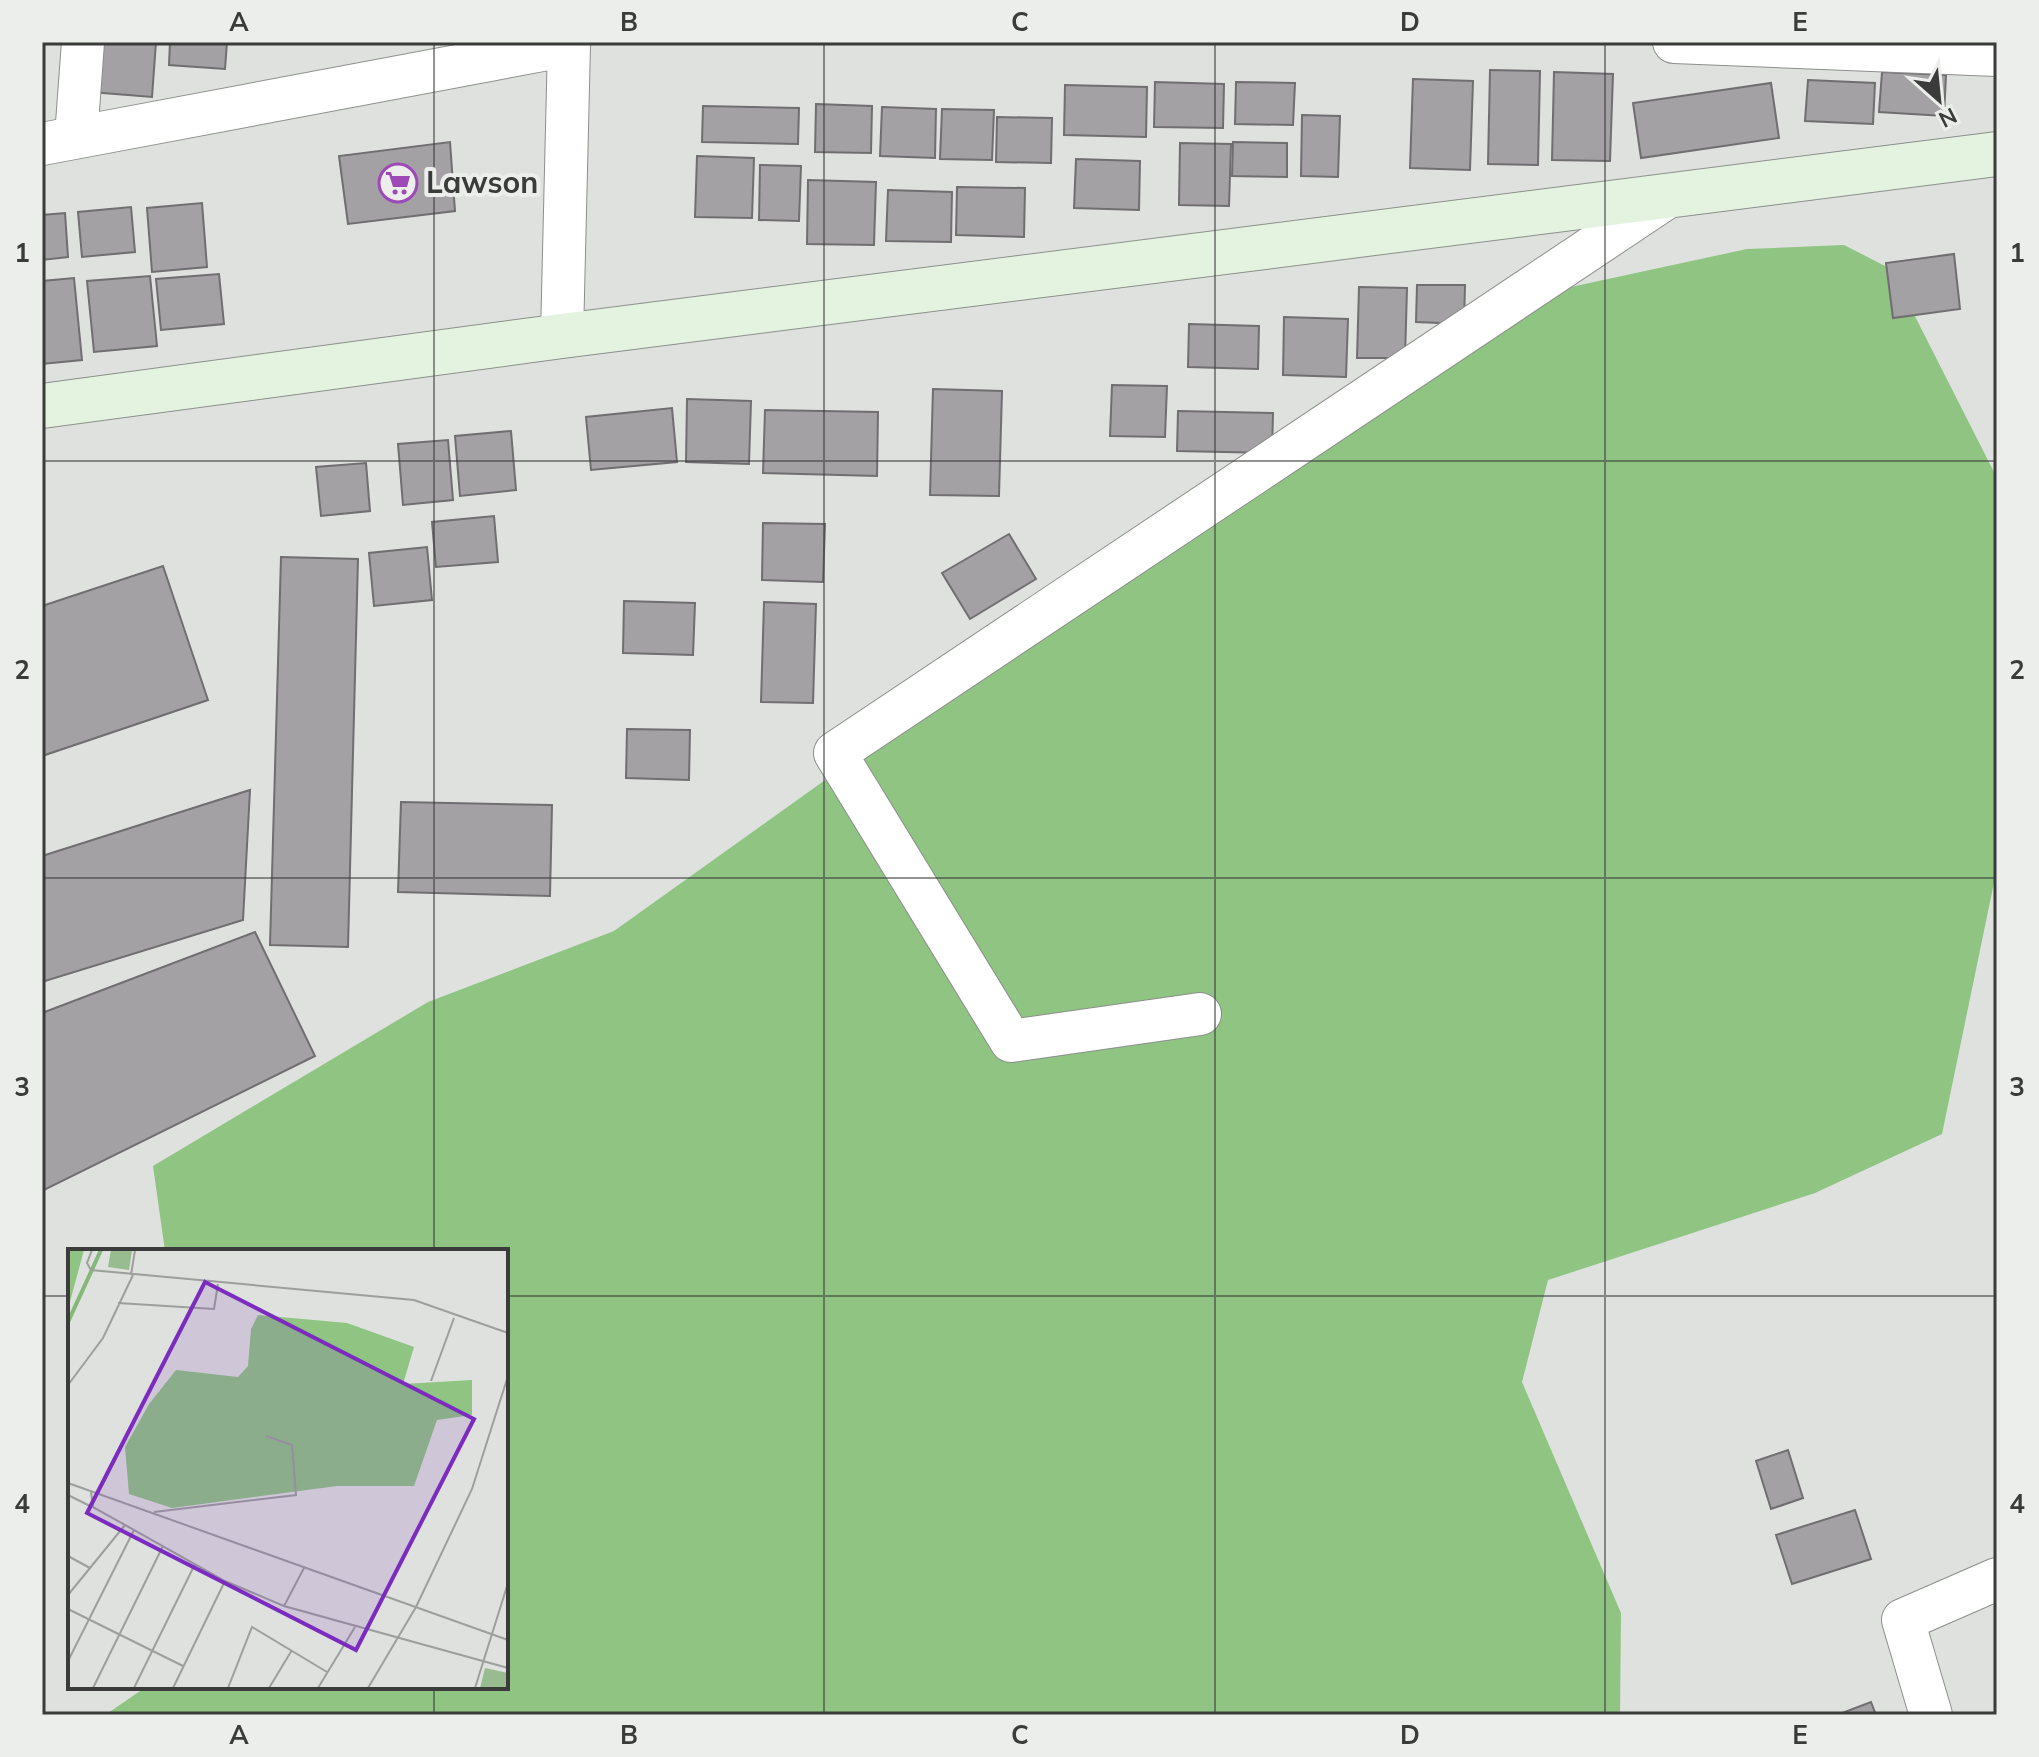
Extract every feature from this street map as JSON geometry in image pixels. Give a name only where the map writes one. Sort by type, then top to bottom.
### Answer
[{"type":"main road","points":[[42,406],[562,336],[1997,154]]},
{"type":"street","points":[[83,42],[59,140],[580,44],[562,336]]},
{"type":"street","points":[[1698,42],[1997,55]]},
{"type":"street","points":[[1200,1014],[1011,1041],[835,753],[1669,196]]},
{"type":"street","points":[[1931,1715],[1903,1620],[1997,1579]]},
{"type":"green space","points":[[1844,245],[1891,269],[1997,478],[1997,868],[1942,1134],[1815,1193],[1548,1280],[1522,1382],[1621,1613],[1620,1715],[105,1715],[143,1689],[508,1689],[508,1249],[165,1249],[153,1166],[428,1002],[614,931],[1123,567],[1543,293],[1747,249]]},
{"type":"building","points":[[95,42],[156,42],[152,97],[91,92]]},
{"type":"building","points":[[170,42],[227,42],[225,69],[169,65]]},
{"type":"building","points":[[1490,70],[1540,71],[1538,165],[1488,164]]},
{"type":"building","points":[[1554,72],[1613,74],[1610,161],[1552,160]]},
{"type":"building","points":[[1882,72],[1946,75],[1944,116],[1879,112]]},
{"type":"building","points":[[1413,79],[1473,81],[1470,170],[1410,168]]},
{"type":"building","points":[[1808,80],[1875,83],[1873,124],[1805,121]]},
{"type":"building","points":[[1155,82],[1224,84],[1223,128],[1154,127]]},
{"type":"building","points":[[1236,82],[1295,83],[1293,125],[1235,124]]},
{"type":"building","points":[[1771,83],[1779,138],[1641,158],[1633,103]]},
{"type":"building","points":[[1065,85],[1147,87],[1146,137],[1064,135]]},
{"type":"building","points":[[816,104],[872,106],[871,153],[815,152]]},
{"type":"building","points":[[703,106],[799,108],[798,144],[702,142]]},
{"type":"building","points":[[882,107],[936,109],[935,158],[880,156]]},
{"type":"building","points":[[942,109],[994,110],[992,160],[940,159]]},
{"type":"building","points":[[1302,115],[1340,116],[1338,177],[1301,176]]},
{"type":"building","points":[[997,117],[1052,118],[1051,163],[996,162]]},
{"type":"building","name":"Lawson","points":[[450,142],[455,211],[348,224],[339,156]]},
{"type":"building","points":[[1233,142],[1287,143],[1287,177],[1232,176]]},
{"type":"building","points":[[1180,143],[1231,144],[1229,206],[1179,205]]},
{"type":"building","points":[[697,156],[754,158],[752,218],[695,217]]},
{"type":"building","points":[[1076,159],[1140,161],[1139,210],[1074,208]]},
{"type":"building","points":[[760,165],[801,166],[799,221],[759,220]]},
{"type":"building","points":[[808,180],[876,182],[874,245],[807,244]]},
{"type":"building","points":[[957,187],[1025,188],[1024,237],[956,235]]},
{"type":"building","points":[[888,190],[952,192],[951,242],[886,241]]},
{"type":"building","points":[[202,203],[207,267],[152,272],[147,208]]},
{"type":"building","points":[[131,207],[135,252],[82,257],[78,212]]},
{"type":"building","points":[[65,213],[68,257],[42,260],[42,215]]},
{"type":"building","points":[[1954,254],[1960,309],[1893,318],[1886,263]]},
{"type":"building","points":[[219,274],[224,324],[161,330],[156,279]]},
{"type":"building","points":[[150,276],[157,346],[94,352],[87,281]]},
{"type":"building","points":[[74,278],[82,360],[42,364],[42,281]]},
{"type":"building","points":[[1417,285],[1465,285],[1464,324],[1416,322]]},
{"type":"building","points":[[1359,287],[1407,288],[1405,358],[1357,358]]},
{"type":"building","points":[[1284,317],[1348,319],[1346,377],[1283,375]]},
{"type":"building","points":[[1189,324],[1259,326],[1258,369],[1188,367]]},
{"type":"building","points":[[1112,385],[1167,386],[1165,437],[1110,436]]},
{"type":"building","points":[[933,389],[1002,391],[999,496],[930,495]]},
{"type":"building","points":[[687,399],[751,401],[749,464],[686,462]]},
{"type":"building","points":[[672,408],[677,462],[591,470],[586,417]]},
{"type":"building","points":[[765,410],[878,412],[877,476],[763,473]]},
{"type":"building","points":[[1178,411],[1273,413],[1272,453],[1177,451]]},
{"type":"building","points":[[511,431],[516,490],[460,496],[455,436]]},
{"type":"building","points":[[448,440],[453,500],[403,505],[398,444]]},
{"type":"building","points":[[366,463],[370,511],[321,516],[316,467]]},
{"type":"building","points":[[494,516],[498,562],[436,567],[432,522]]},
{"type":"building","points":[[763,523],[825,524],[823,582],[762,580]]},
{"type":"building","points":[[1009,534],[1036,579],[970,619],[942,573]]},
{"type":"building","points":[[427,547],[432,600],[374,606],[369,553]]},
{"type":"building","points":[[281,557],[358,559],[348,947],[270,945]]},
{"type":"building","points":[[163,566],[208,700],[42,756],[42,606]]},
{"type":"building","points":[[624,601],[695,603],[693,655],[623,653]]},
{"type":"building","points":[[764,602],[816,604],[813,703],[761,702]]},
{"type":"building","points":[[627,729],[690,730],[689,780],[626,778]]},
{"type":"building","points":[[250,790],[243,920],[42,982],[42,856]]},
{"type":"building","points":[[401,802],[552,805],[550,896],[398,892]]},
{"type":"building","points":[[255,932],[315,1056],[42,1191],[42,1013]]},
{"type":"building","points":[[1788,1450],[1803,1498],[1771,1509],[1756,1461]]},
{"type":"building","points":[[1855,1510],[1871,1559],[1792,1584],[1776,1535]]},
{"type":"building","points":[[1871,1702],[1876,1715],[1837,1715]]},
{"type":"place","name":"Lawson","points":[[398,183]]}]
